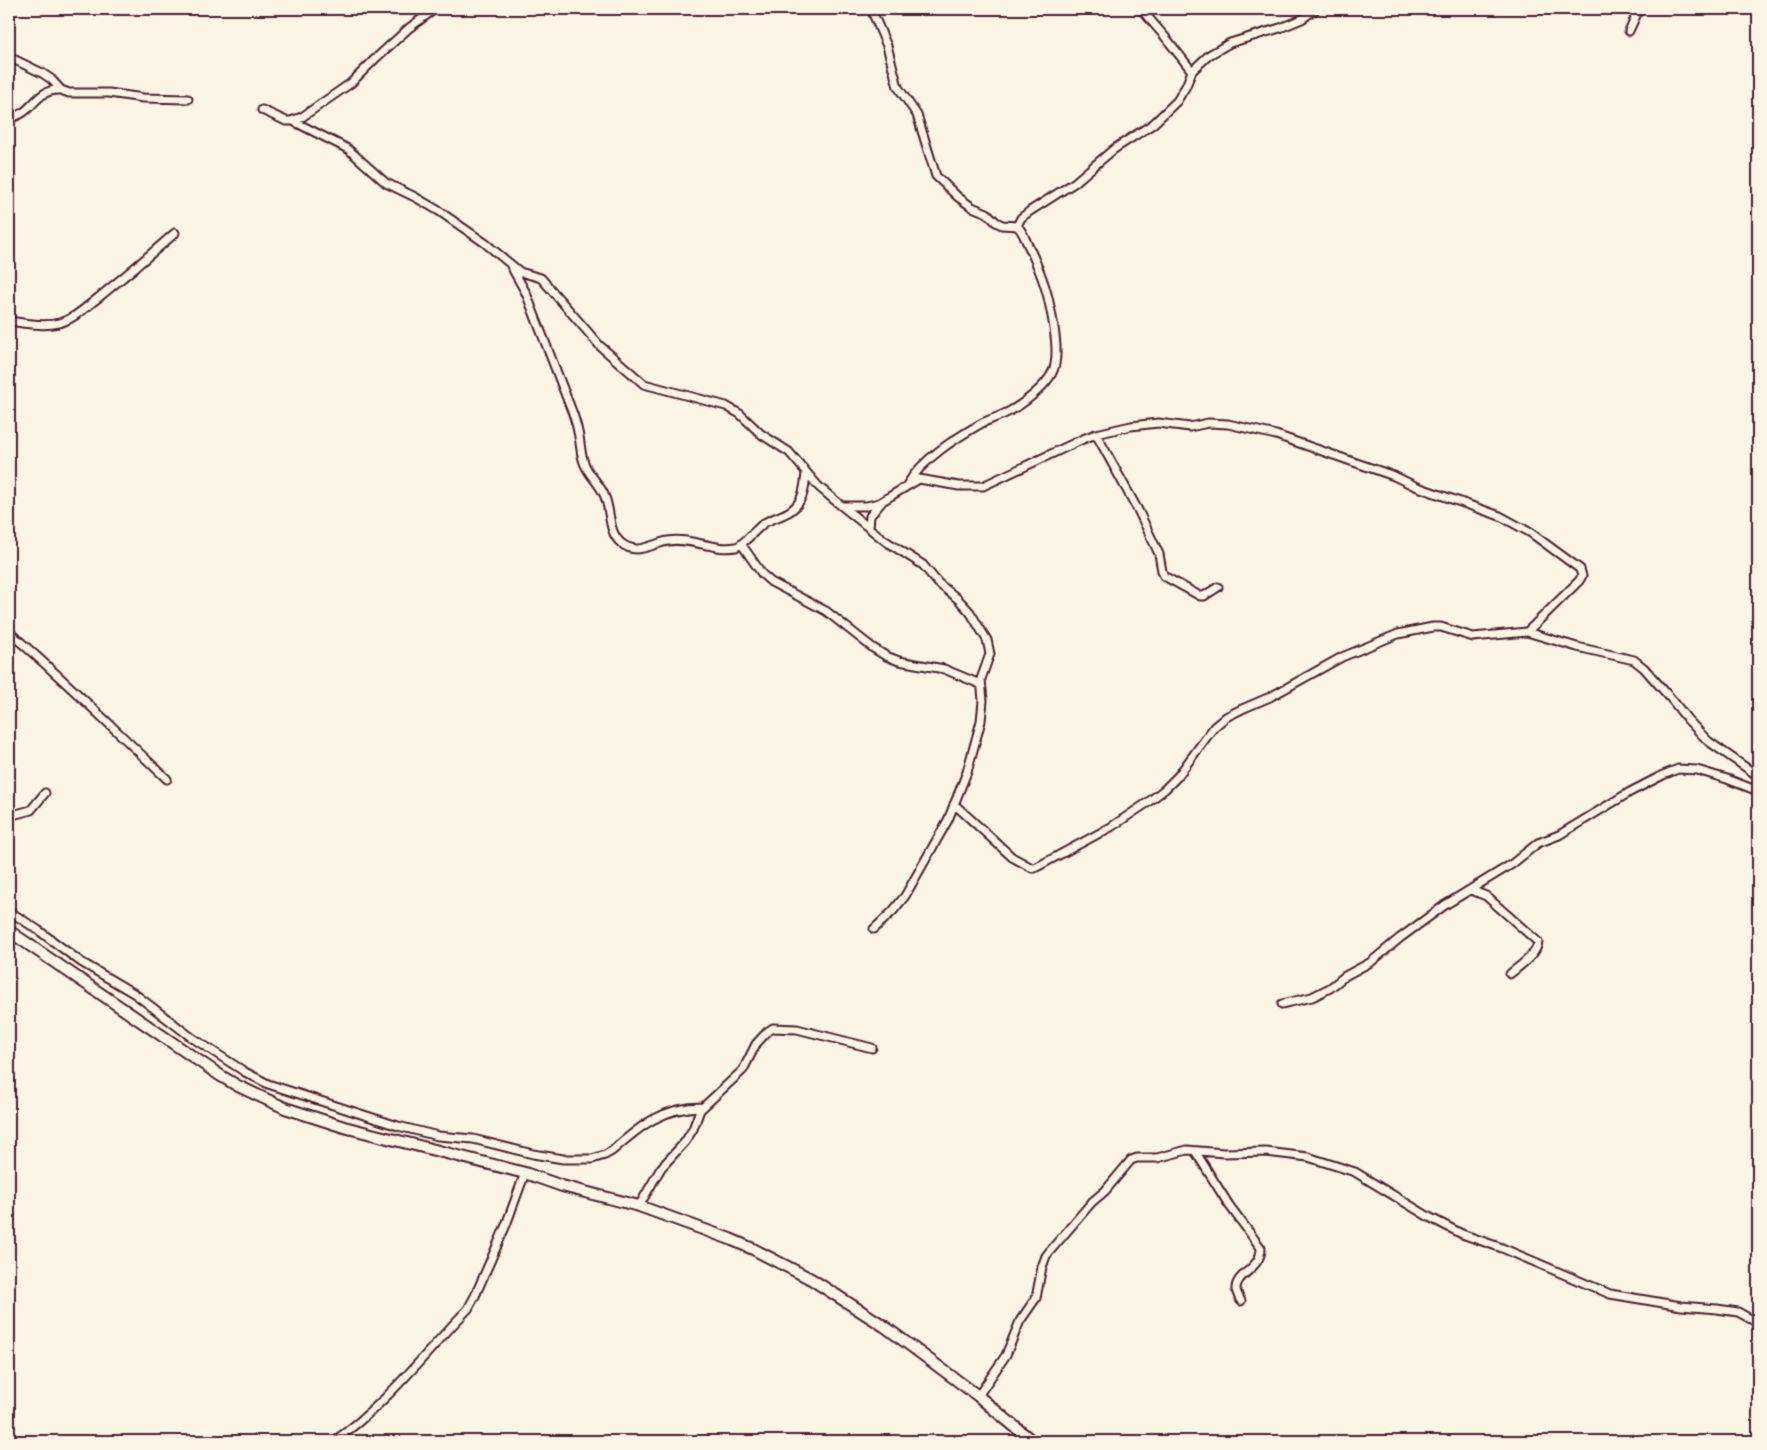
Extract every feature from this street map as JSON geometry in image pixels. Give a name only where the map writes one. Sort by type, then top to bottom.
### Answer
[{"type":"main road","points":[[9,931],[221,1076],[262,1099],[344,1127],[525,1173],[562,1186],[639,1206],[730,1239],[811,1278],[884,1326],[978,1396],[1032,1441]]},
{"type":"street","points":[[262,110],[286,121],[293,121],[302,117],[351,83],[395,40],[434,9]]},
{"type":"street","points":[[871,9],[887,46],[898,87],[917,115],[936,176],[958,197],[972,207],[987,213],[1002,225],[1017,226],[1022,232],[1047,289],[1056,349],[1056,360],[1052,373],[1030,396],[1016,407],[982,423],[954,440],[916,470],[906,486]]},
{"type":"street","points":[[1141,9],[1192,71]]},
{"type":"street","points":[[1017,226],[1021,218],[1030,211],[1074,183],[1114,149],[1153,124],[1177,101],[1192,71],[1210,55],[1230,43],[1280,28],[1302,19],[1316,9]]},
{"type":"street","points":[[1629,9],[1635,16]]},
{"type":"street","points":[[1629,31],[1639,9]]},
{"type":"street","points":[[9,57],[46,76],[60,90]]},
{"type":"street","points":[[9,118],[23,114],[44,93],[51,90],[77,94],[109,93],[143,98],[188,100]]},
{"type":"street","points":[[293,121],[348,149],[386,183],[439,211],[485,242],[520,272],[544,280],[600,346],[644,384],[734,410],[761,434],[789,452],[819,486],[842,506],[884,540],[923,565],[938,583],[958,599],[970,612],[990,648],[989,659],[980,684],[983,701],[980,721],[967,772],[940,835],[905,896],[874,929]]},
{"type":"street","points":[[9,320],[48,325],[69,319],[128,274],[175,233]]},
{"type":"street","points":[[510,264],[526,293],[573,414],[584,464],[606,499],[613,530],[617,540],[623,545],[634,550],[668,541],[724,547],[742,545],[747,537],[766,522],[794,509],[800,500],[806,472]]},
{"type":"street","points":[[842,506],[867,506],[881,502],[919,479],[959,486],[983,486],[1096,434],[1131,426],[1152,423],[1190,427],[1208,423],[1228,424],[1276,435],[1394,476],[1415,486],[1500,516],[1531,533],[1580,569],[1582,578],[1527,632]]},
{"type":"street","points":[[1096,434],[1139,512],[1159,554],[1164,576],[1200,596],[1204,596],[1218,587]]},
{"type":"street","points":[[870,528],[870,516],[881,502]]},
{"type":"street","points":[[742,545],[762,574],[771,582],[826,611],[886,656],[938,668],[980,684]]},
{"type":"street","points":[[954,804],[1012,857],[1035,868],[1111,827],[1159,794],[1178,776],[1214,727],[1226,717],[1270,697],[1342,657],[1398,634],[1433,626],[1473,637],[1527,632],[1577,647],[1634,660],[1644,668],[1708,741],[1758,776]]},
{"type":"street","points":[[9,632],[103,717],[138,754],[167,779]]},
{"type":"street","points":[[1282,1004],[1312,997],[1330,988],[1345,976],[1371,962],[1445,905],[1512,864],[1538,843],[1559,835],[1630,792],[1663,775],[1678,769],[1697,770],[1758,791]]},
{"type":"street","points":[[9,816],[31,810],[45,793]]},
{"type":"street","points":[[1471,890],[1486,896],[1538,942],[1538,947],[1534,952],[1510,974]]},
{"type":"street","points":[[9,911],[81,962],[135,994],[185,1032],[245,1072],[282,1089],[398,1126],[438,1136],[492,1143],[533,1154],[563,1159],[592,1159],[612,1151],[653,1118],[684,1108],[702,1107]]},
{"type":"street","points":[[639,1206],[661,1168],[685,1142],[693,1129],[697,1115],[702,1107],[743,1070],[756,1044],[773,1028],[798,1029],[872,1048]]},
{"type":"street","points":[[978,1396],[1006,1355],[1020,1321],[1036,1298],[1046,1256],[1133,1158],[1157,1158],[1180,1151],[1266,1152],[1308,1157],[1355,1172],[1429,1217],[1462,1234],[1502,1248],[1610,1294],[1681,1306],[1717,1308],[1738,1312],[1758,1322]]},
{"type":"street","points":[[1195,1151],[1229,1205],[1261,1248],[1259,1261],[1237,1284],[1236,1290],[1240,1302]]},
{"type":"street","points":[[334,1441],[355,1425],[400,1384],[468,1309],[509,1217],[525,1173]]}]
